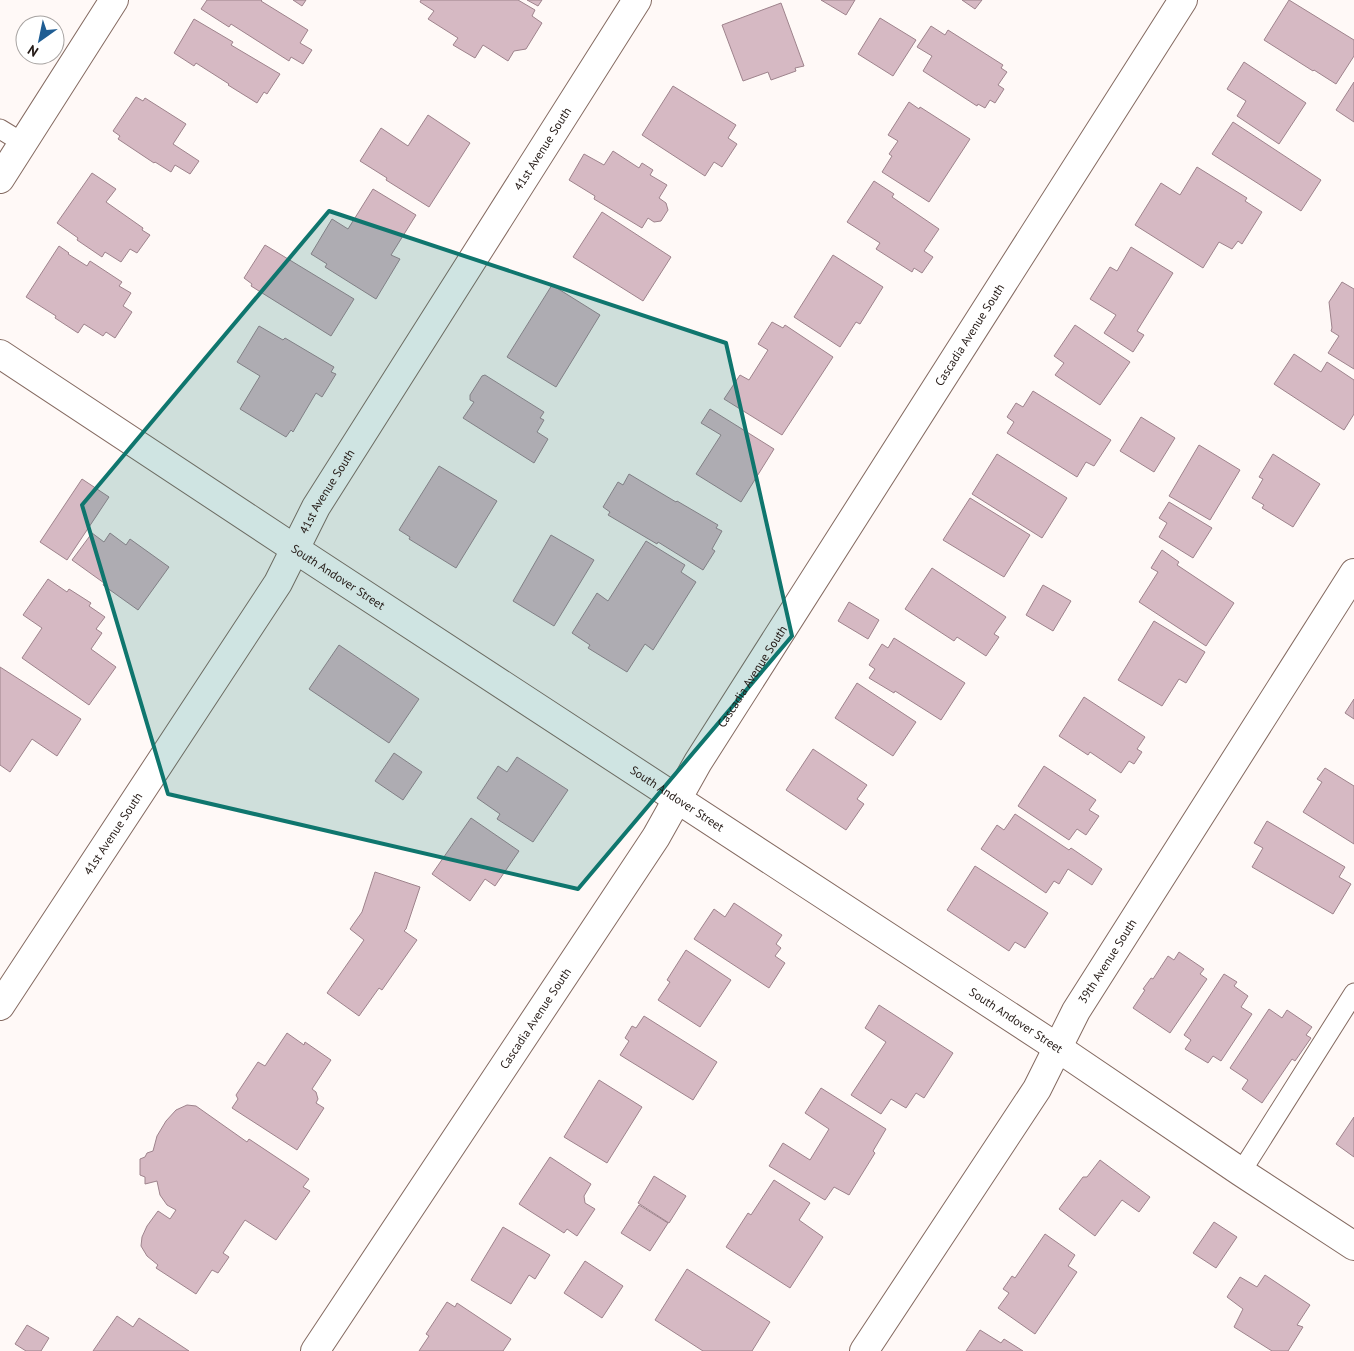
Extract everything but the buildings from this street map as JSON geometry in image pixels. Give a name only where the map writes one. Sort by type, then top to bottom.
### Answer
[{"type":"street","points":[[0,179],[11,136],[114,0]]},
{"type":"street","name":"41st Avenue South","points":[[0,1006],[278,583],[316,507],[637,0]]},
{"type":"street","name":"Cascadia Avenue South","points":[[315,1351],[656,837],[698,762],[1184,0]]},
{"type":"street","name":"South Andover Street","points":[[0,354],[1058,1048],[1354,1246]]},
{"type":"street","name":"39th Avenue South","points":[[864,1351],[1038,1089],[1076,1010],[1354,573]]},
{"type":"lane","points":[[1241,1172],[1354,993]]},
{"type":"highlighted area","points":[[329,211],[726,343],[792,636],[578,889],[168,794],[82,505]]}]
